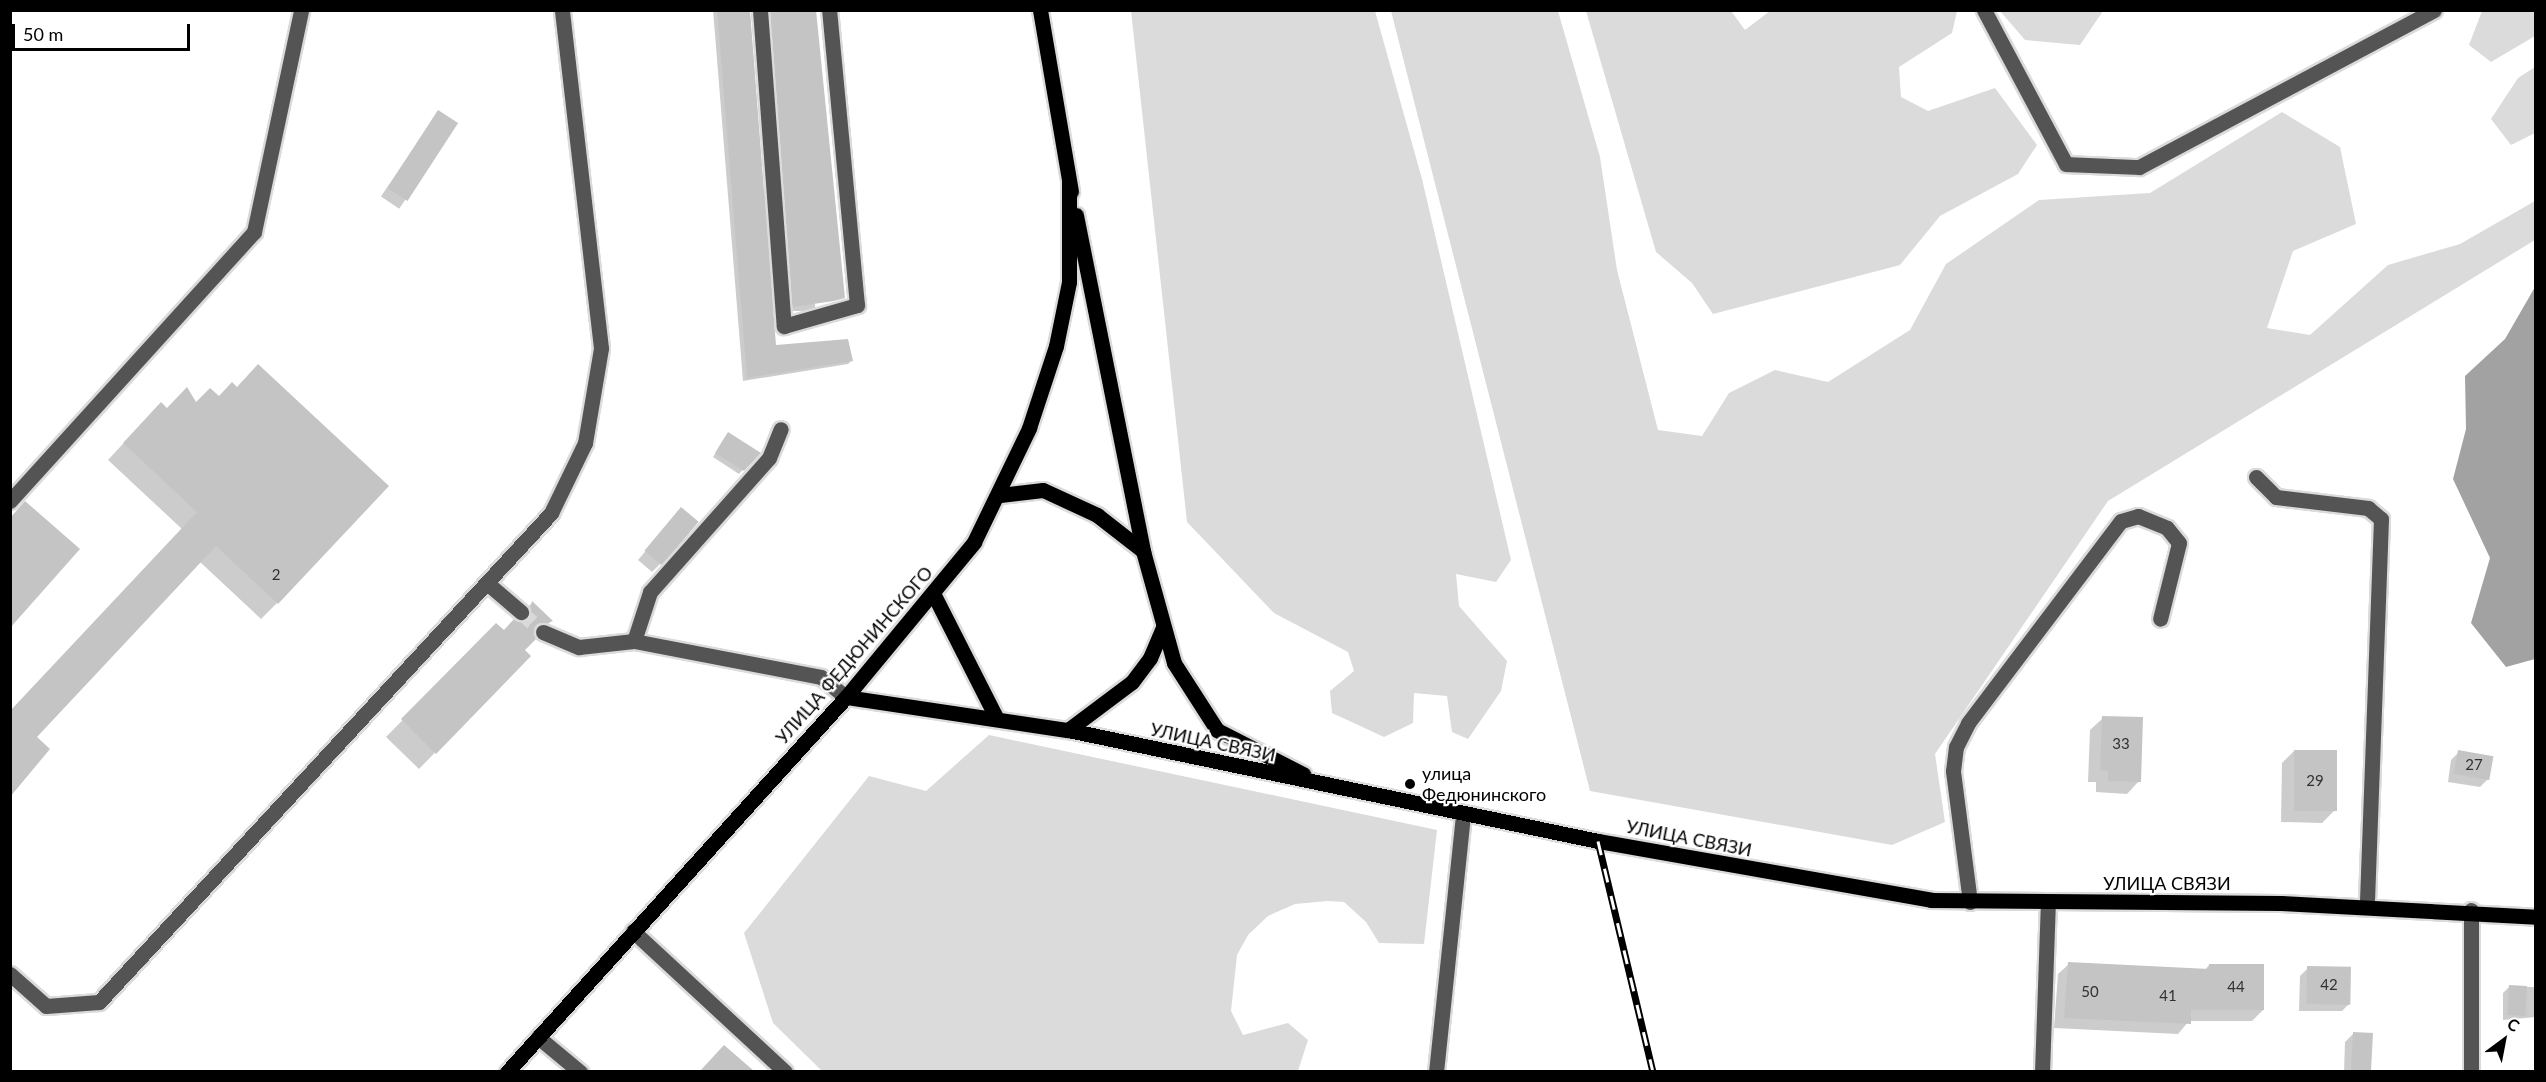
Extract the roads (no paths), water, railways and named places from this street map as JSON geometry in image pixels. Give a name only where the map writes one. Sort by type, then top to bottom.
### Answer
[{"type":"main road","name":"УЛИЦА ФЕДЮНИНСКОГО","points":[[1040,10],[1069,183],[1143,551],[1163,627],[1189,693],[1217,729],[1333,788]]},
{"type":"main road","name":"УЛИЦА ФЕДЮНИНСКОГО","points":[[507,1071],[846,697],[934,595],[1000,495],[1056,346],[1068,282],[1069,183]]},
{"type":"main road","points":[[1000,495],[1043,490],[1098,514],[1143,551]]},
{"type":"main road","points":[[934,595],[996,717]]},
{"type":"main road","points":[[1068,730],[1132,682],[1150,658],[1163,627]]},
{"type":"main road","name":"УЛИЦА СВЯЗИ","points":[[846,697],[996,717],[1068,730],[1333,788],[1808,880],[1970,902],[2367,906],[2471,910],[2535,917]]},
{"type":"street","points":[[10,501],[254,232],[301,10]]},
{"type":"street","points":[[10,974],[46,1006],[99,1002],[551,513],[585,443],[601,348],[562,10]]},
{"type":"street","points":[[759,10],[784,326],[857,305],[829,10]]},
{"type":"street","points":[[1984,10],[2066,164],[2139,167],[2434,10]]},
{"type":"street","points":[[634,641],[650,592],[769,458],[781,429]]},
{"type":"street","points":[[2256,477],[2276,497],[2368,508],[2381,519],[2367,906]]},
{"type":"street","points":[[1970,902],[1953,771],[1956,747],[1968,723],[2121,521],[2138,516],[2167,528],[2179,543],[2160,619]]},
{"type":"street","points":[[487,583],[521,612]]},
{"type":"street","points":[[543,632],[579,647],[634,641],[821,677],[846,697]]},
{"type":"street","points":[[1436,1071],[1463,814]]},
{"type":"street","points":[[2042,1071],[2048,903]]},
{"type":"street","points":[[2471,910],[2471,1071]]},
{"type":"street","points":[[633,931],[785,1071]]},
{"type":"street","points":[[538,1037],[580,1071]]},
{"type":"tunnel","points":[[521,612],[543,632]]},
{"type":"railway","points":[[1598,841],[1653,1072]]},
{"type":"place","name":"улица Федюнинского","points":[[1410,784]]}]
